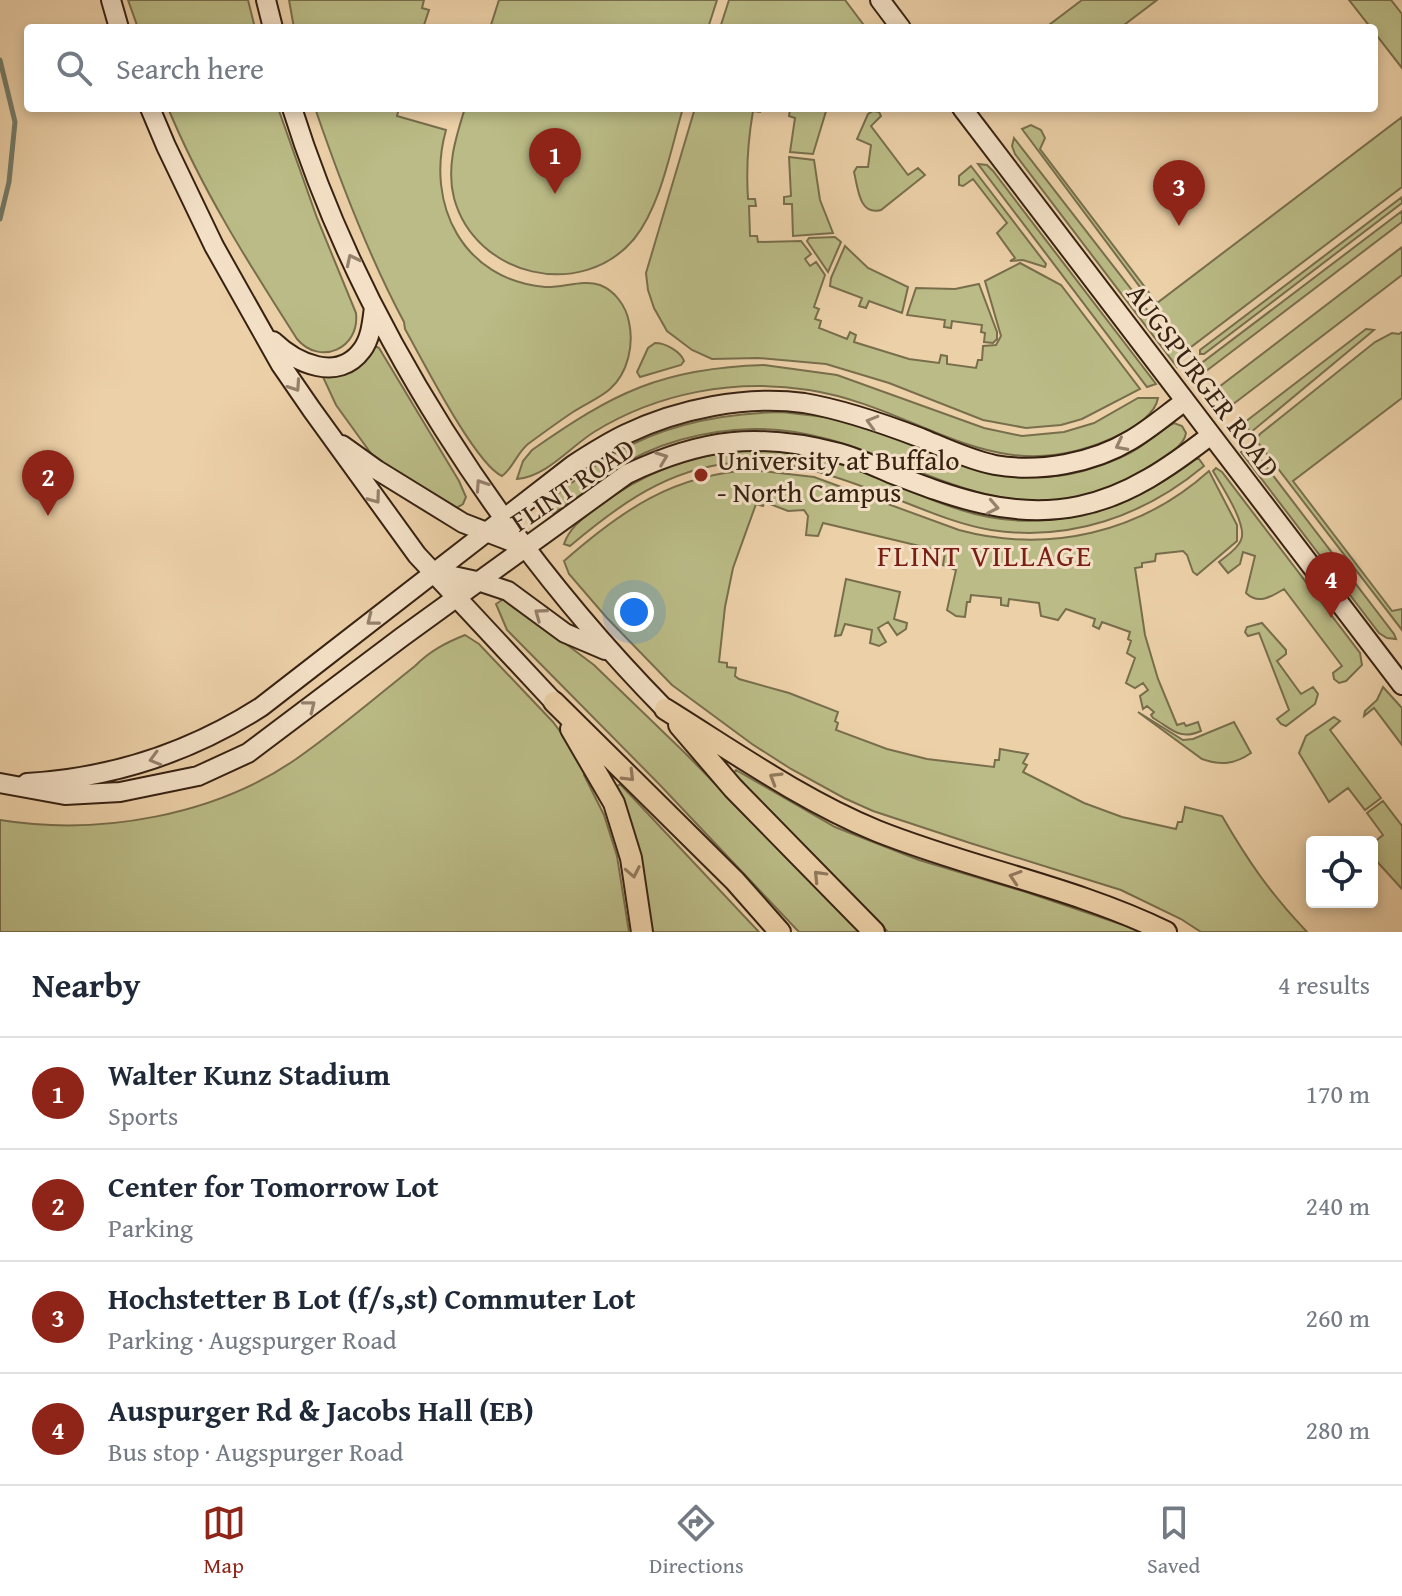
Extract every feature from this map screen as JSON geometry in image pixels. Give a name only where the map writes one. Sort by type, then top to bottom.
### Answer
[{"type":"main road","points":[[554,702],[614,803],[631,858],[642,932]]},
{"type":"main road","points":[[554,702],[735,881],[780,932]]},
{"type":"main road","points":[[665,709],[733,788],[874,932]]},
{"type":"main road","points":[[665,709],[818,803],[877,831],[1089,901],[1166,932]]},
{"type":"street","points":[[111,0],[118,24]]},
{"type":"street","points":[[266,0],[272,24]]},
{"type":"street","points":[[880,0],[898,24]]},
{"type":"street","points":[[152,112],[214,246],[281,365],[328,435],[417,555],[554,702]]},
{"type":"street","points":[[293,112],[317,183],[374,307],[448,434],[505,518],[608,651],[665,709]]},
{"type":"street","name":"AUGSPURGER ROAD","points":[[965,112],[1402,685]]},
{"type":"street","points":[[262,331],[281,349],[309,365],[321,368],[348,364],[362,351],[370,335],[374,307]]},
{"type":"street","name":"FLINT ROAD","points":[[2,783],[32,783],[114,770],[175,753],[228,728],[261,707],[573,465],[616,439],[657,421],[718,406],[804,403],[903,431],[996,466],[1043,467],[1070,464],[1130,441],[1185,401]]},
{"type":"street","points":[[328,435],[389,478],[463,523],[528,548]]},
{"type":"street","name":"FLINT ROAD","points":[[2,783],[65,795],[120,792],[198,776],[248,753],[627,474],[662,457],[722,442],[781,441],[842,454],[961,500],[998,509],[1046,511],[1111,497],[1142,483],[1211,435]]},
{"type":"street","points":[[434,572],[508,591],[565,633],[608,651]]},
{"type":"green space","points":[[128,0],[248,0],[254,24],[137,24]]},
{"type":"green space","points":[[289,0],[424,0],[422,8],[429,10],[424,24],[293,24]]},
{"type":"green space","points":[[499,0],[717,0],[709,24],[491,24]]},
{"type":"green space","points":[[729,0],[845,0],[863,24],[721,24]]},
{"type":"green space","points":[[1082,0],[1157,0],[1125,24],[1050,24]]},
{"type":"green space","points":[[1349,0],[1391,0],[1402,14],[1402,68],[1378,37],[1378,24],[1368,24]]},
{"type":"green space","points":[[170,112],[279,112],[317,218],[356,313],[356,326],[345,344],[337,350],[316,351],[297,339],[244,255]]},
{"type":"green space","points":[[316,112],[398,112],[397,116],[446,130],[441,158],[441,185],[446,210],[457,234],[472,254],[492,270],[516,281],[545,287],[587,283],[600,285],[615,295],[625,310],[630,331],[630,349],[625,367],[616,382],[606,392],[528,444],[502,476],[478,452],[464,432],[405,329],[334,163]]},
{"type":"green space","points":[[464,112],[682,112],[658,194],[634,239],[612,259],[586,270],[559,274],[532,271],[506,262],[484,246],[466,225],[454,198],[451,175]]},
{"type":"green space","points":[[694,112],[753,112],[747,177],[748,199],[755,199],[756,206],[749,206],[750,236],[757,236],[758,242],[801,241],[811,254],[805,259],[810,266],[816,262],[825,275],[814,307],[819,309],[815,319],[821,321],[819,328],[847,339],[850,332],[856,335],[854,342],[909,359],[939,363],[941,355],[947,356],[947,364],[976,368],[978,360],[982,360],[983,346],[996,345],[1001,336],[985,281],[1020,263],[1061,285],[1140,389],[1082,419],[1061,425],[1026,428],[983,420],[889,383],[826,364],[758,358],[712,359],[692,350],[667,331],[654,308],[646,273]]},
{"type":"green space","points":[[790,112],[826,112],[813,154],[790,152],[795,118],[789,116]]},
{"type":"green space","points":[[879,112],[881,116],[871,126],[908,175],[918,168],[925,175],[881,210],[874,211],[864,205],[854,172],[857,167],[868,167],[871,145],[857,139],[868,114]]},
{"type":"green space","points":[[1402,117],[1402,187],[1187,350],[1022,129],[1031,125],[1041,130],[1045,138],[1040,149],[1157,303]]},
{"type":"green space","points":[[1014,138],[1183,356],[1177,367],[1015,154],[1012,146]]},
{"type":"green space","points":[[789,157],[814,160],[820,200],[833,233],[793,236],[792,204],[784,204],[784,197],[791,196]]},
{"type":"green space","points":[[978,164],[987,165],[993,171],[1156,384],[1147,387]]},
{"type":"green space","points":[[971,166],[1046,264],[1045,267],[1023,260],[1010,261],[1015,258],[997,233],[1007,223],[973,179],[963,186],[959,185],[959,176]]},
{"type":"green space","points":[[1402,197],[1402,203],[1200,354],[1200,350]]},
{"type":"green space","points":[[1402,211],[1402,222],[1205,372],[1199,365]]},
{"type":"green space","points":[[835,237],[841,242],[828,272],[807,241],[809,238]]},
{"type":"green space","points":[[845,246],[868,268],[908,287],[902,313],[869,301],[866,308],[859,306],[862,298],[830,286]]},
{"type":"green space","points":[[1402,247],[1402,275],[1232,405],[1220,393],[1219,387]]},
{"type":"green space","points":[[979,284],[997,332],[993,343],[984,342],[982,325],[952,321],[951,328],[944,327],[945,320],[907,315],[916,288],[955,289]]},
{"type":"green space","points":[[1366,329],[1374,330],[1250,433],[1245,422]]},
{"type":"green space","points":[[1402,332],[1402,398],[1293,481],[1392,611],[1402,609],[1402,630],[1256,440],[1375,342],[1392,333]]},
{"type":"green space","points":[[655,343],[672,349],[684,361],[681,365],[640,377],[637,372],[648,348]]},
{"type":"green space","points":[[375,346],[459,481],[466,497],[463,504],[456,508],[375,459],[336,405],[323,377],[357,367]]},
{"type":"green space","points":[[764,365],[837,375],[984,428],[1022,436],[1064,432],[1094,423],[1138,398],[1158,398],[1149,415],[1121,434],[1077,451],[1036,456],[998,453],[850,400],[809,390],[753,386],[725,388],[670,398],[644,407],[594,432],[538,473],[517,479],[523,461],[532,450],[588,413],[640,387],[696,372]]},
{"type":"green space","points":[[782,412],[851,422],[969,465],[1025,476],[1053,476],[1107,463],[1137,449],[1174,423],[1182,426],[1186,433],[1176,449],[1147,468],[1093,493],[1043,501],[995,496],[948,483],[854,447],[805,434],[753,429],[699,435],[663,445],[615,470],[553,513],[545,503],[607,458],[655,434],[717,418]]},
{"type":"green space","points":[[1249,444],[1396,639],[1379,633],[1241,452]]},
{"type":"green space","points":[[750,450],[811,456],[849,467],[961,510],[1024,521],[1084,514],[1114,505],[1142,493],[1196,459],[1204,466],[1157,499],[1105,521],[1049,532],[1020,533],[958,522],[813,470],[766,462],[717,465],[657,485],[603,519],[570,546],[564,544],[573,528],[586,516],[650,475],[708,455]]},
{"type":"green space","points":[[1216,468],[1360,653],[1362,665],[1346,681],[1339,683],[1334,679],[1333,673],[1342,666],[1284,589],[1260,599],[1246,593],[1255,556],[1243,552],[1240,564],[1228,573],[1219,562],[1237,546],[1242,533],[1233,505],[1213,471]]},
{"type":"green space","points":[[753,470],[814,477],[959,530],[1026,540],[1092,533],[1123,523],[1153,510],[1209,471],[1237,525],[1237,541],[1197,575],[1183,551],[1156,554],[1155,561],[1142,563],[1142,567],[1135,568],[1145,635],[1158,679],[1177,725],[1198,722],[1201,731],[1181,734],[1153,718],[1151,715],[1154,712],[1147,706],[1143,709],[1140,696],[1148,690],[1143,683],[1135,688],[1126,683],[1135,658],[1127,653],[1130,632],[1102,622],[1099,629],[1093,626],[1095,619],[1066,609],[1058,620],[1041,616],[1039,603],[1009,599],[1008,606],[1001,605],[1001,598],[971,595],[965,617],[956,616],[947,610],[956,570],[943,565],[945,552],[823,523],[818,536],[806,535],[808,516],[804,510],[788,511],[765,502],[763,506],[756,504],[733,568],[719,662],[736,668],[735,676],[739,679],[789,693],[838,712],[836,730],[887,749],[927,759],[994,767],[995,760],[999,760],[1000,749],[1028,754],[1023,763],[1027,765],[1023,772],[1084,803],[1122,817],[1176,829],[1178,822],[1182,822],[1185,807],[1222,816],[1260,876],[1307,932],[1201,932],[1121,890],[873,811],[791,769],[672,685],[607,618],[569,574],[564,561],[607,526],[651,498],[698,479]]},
{"type":"green space","points":[[846,579],[900,592],[894,619],[907,623],[906,629],[897,635],[888,622],[878,628],[886,642],[879,646],[870,643],[872,630],[845,624],[841,635],[835,636]]},
{"type":"green space","points":[[505,598],[594,665],[860,932],[799,932],[507,630],[496,604]]},
{"type":"green space","points":[[1262,623],[1286,650],[1286,654],[1277,661],[1301,694],[1313,687],[1318,694],[1315,704],[1286,726],[1277,719],[1289,710],[1259,633],[1248,636],[1245,632],[1247,627]]},
{"type":"green space","points":[[465,635],[479,644],[553,722],[585,765],[584,775],[604,815],[617,856],[629,932],[0,932],[0,820],[38,824],[116,823],[156,817],[231,794],[299,757],[426,656]]},
{"type":"green space","points":[[1383,687],[1402,708],[1402,745],[1374,708],[1364,716]]},
{"type":"green space","points":[[1138,712],[1183,740],[1234,722],[1251,753],[1228,763],[1202,759]]},
{"type":"green space","points":[[1334,717],[1340,721],[1330,730],[1381,798],[1365,810],[1348,788],[1329,802],[1299,753],[1306,736]]},
{"type":"green space","points":[[736,770],[835,827],[919,860],[1144,932],[888,932],[733,774]]},
{"type":"green space","points":[[620,784],[759,932],[651,932],[641,859],[616,787]]},
{"type":"green space","points":[[1383,801],[1402,826],[1402,889],[1378,863],[1378,839],[1383,835],[1367,813]]},
{"type":"waterway","points":[[0,60],[15,122],[9,182],[0,219]]},
{"type":"place","name":"Walter Kunz Stadium","points":[[555,194]]},
{"type":"place","name":"Hochstetter B Lot (f/s,st) Commuter Lot","points":[[1179,226]]},
{"type":"place","name":"University at Buffalo - North Campus","points":[[701,475]]},
{"type":"place","name":"Center for Tomorrow Lot","points":[[48,516]]},
{"type":"place","name":"Auspurger Rd & Jacobs Hall (EB)","points":[[1331,618]]},
{"type":"district","name":"FLINT VILLAGE","points":[[985,555]]}]
